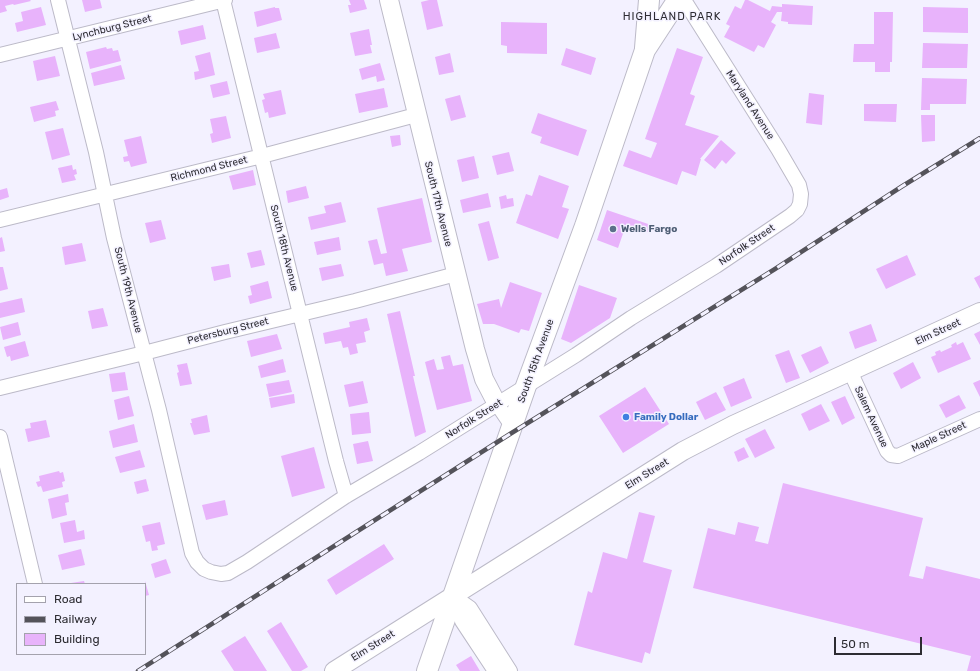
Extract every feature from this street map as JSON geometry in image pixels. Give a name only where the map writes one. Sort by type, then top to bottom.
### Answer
[{"type":"main road","points":[[649,0],[661,5],[681,2]]},
{"type":"main road","name":"South 15th Avenue","points":[[427,671],[526,386],[585,226],[645,50],[649,0]]},
{"type":"main road","name":"South 15th Avenue","points":[[645,50],[681,2]]},
{"type":"street","name":"South 19th Avenue","points":[[58,0],[96,152],[114,238],[159,410],[192,553],[197,562],[211,572]]},
{"type":"street","name":"Lynchburg Street","points":[[0,55],[224,0]]},
{"type":"street","name":"South 18th Avenue","points":[[224,0],[346,496]]},
{"type":"street","name":"South 17th Avenue","points":[[389,0],[416,115],[475,349],[484,379],[497,404]]},
{"type":"street","name":"Maryland Avenue","points":[[681,2],[778,149],[799,185],[801,194],[800,204],[797,210],[793,213]]},
{"type":"street","name":"Richmond Street","points":[[0,220],[262,156],[416,115]]},
{"type":"street","name":"Norfolk Street","points":[[211,572],[220,574],[228,573],[247,562],[346,496],[419,453],[576,355],[631,318],[716,266],[793,213]]},
{"type":"street","name":"Petersburg Street","points":[[0,388],[456,274]]},
{"type":"street","name":"Elm Street","points":[[334,671],[683,451],[733,425],[980,312]]},
{"type":"street","name":"Salem Avenue","points":[[850,371],[887,451],[891,455],[898,456]]},
{"type":"street","points":[[497,404],[512,426]]},
{"type":"street","name":"Maple Street","points":[[898,456],[980,419]]},
{"type":"street","points":[[0,436],[35,583]]},
{"type":"street","points":[[453,596],[462,621],[495,671]]},
{"type":"street","points":[[453,596],[470,608],[510,671]]},
{"type":"building","points":[[0,0],[31,1],[5,6],[7,11],[0,13]]},
{"type":"building","points":[[82,0],[100,0],[102,8],[85,12]]},
{"type":"building","points":[[349,0],[364,0],[367,9],[350,13],[348,5],[351,5]]},
{"type":"building","points":[[437,0],[443,26],[427,30],[421,2]]},
{"type":"building","points":[[745,0],[748,0],[770,11],[772,6],[782,7],[782,4],[813,6],[812,25],[788,24],[788,22],[781,21],[782,12],[777,12],[771,22],[776,25],[764,48],[758,45],[754,52],[724,37],[730,26],[726,24],[735,6],[741,9]]},
{"type":"building","points":[[41,7],[46,25],[17,32],[15,23],[23,21],[21,12]]},
{"type":"building","points":[[275,7],[279,8],[282,20],[257,27],[254,12]]},
{"type":"building","points":[[923,7],[968,8],[968,33],[923,32]]},
{"type":"building","points":[[874,12],[893,12],[892,62],[890,62],[890,72],[875,72],[875,62],[853,62],[854,44],[874,44]]},
{"type":"building","points":[[501,22],[547,23],[547,54],[507,53],[507,46],[501,45]]},
{"type":"building","points":[[203,25],[206,39],[181,45],[178,31]]},
{"type":"building","points":[[369,29],[372,53],[355,56],[350,33]]},
{"type":"building","points":[[276,33],[280,48],[257,53],[254,38]]},
{"type":"building","points":[[923,43],[968,44],[967,68],[922,68]]},
{"type":"building","points":[[106,47],[107,49],[112,48],[113,51],[118,50],[121,61],[90,69],[86,52]]},
{"type":"building","points":[[566,48],[596,58],[591,75],[561,65]]},
{"type":"building","points":[[677,48],[703,57],[690,94],[695,96],[685,125],[719,136],[700,159],[696,176],[682,171],[677,185],[623,166],[629,150],[651,158],[657,143],[645,139]]},
{"type":"building","points":[[210,52],[215,75],[195,80],[194,72],[199,71],[195,56]]},
{"type":"building","points":[[450,53],[454,72],[439,75],[435,57]]},
{"type":"building","points":[[55,56],[60,76],[37,81],[33,61]]},
{"type":"building","points":[[380,63],[385,80],[377,82],[376,76],[362,80],[359,69]]},
{"type":"building","points":[[121,65],[125,79],[94,86],[91,73]]},
{"type":"building","points":[[922,78],[967,79],[966,104],[930,104],[930,110],[921,110]]},
{"type":"building","points":[[227,81],[230,94],[213,98],[210,85]]},
{"type":"building","points":[[384,88],[388,107],[359,113],[355,94]]},
{"type":"building","points":[[281,90],[286,114],[269,118],[268,112],[265,113],[262,100],[265,99],[263,94]]},
{"type":"building","points":[[809,93],[824,95],[822,125],[806,123]]},
{"type":"building","points":[[460,95],[466,117],[451,121],[445,99]]},
{"type":"building","points":[[56,101],[59,110],[55,111],[56,116],[34,122],[30,107]]},
{"type":"building","points":[[864,104],[897,104],[896,122],[864,121]]},
{"type":"building","points":[[538,113],[587,130],[578,156],[540,143],[542,137],[531,133]]},
{"type":"building","points":[[921,115],[935,115],[935,141],[922,142]]},
{"type":"building","points":[[226,116],[231,138],[212,143],[210,134],[213,133],[210,119]]},
{"type":"building","points":[[63,128],[70,155],[52,160],[45,132]]},
{"type":"building","points":[[400,135],[401,145],[392,147],[390,136]]},
{"type":"building","points":[[141,136],[147,163],[131,167],[129,161],[124,162],[123,157],[128,156],[124,140]]},
{"type":"building","points":[[721,140],[736,153],[726,164],[722,160],[715,169],[704,160]]},
{"type":"building","points":[[509,152],[514,171],[497,175],[492,156]]},
{"type":"building","points":[[474,156],[479,178],[462,182],[457,160]]},
{"type":"building","points":[[72,165],[73,170],[76,169],[77,174],[74,175],[76,180],[62,183],[58,168]]},
{"type":"building","points":[[253,170],[256,185],[233,190],[229,176]]},
{"type":"building","points":[[539,175],[569,186],[562,207],[569,209],[558,239],[516,223],[526,194],[532,196]]},
{"type":"building","points":[[306,186],[309,198],[288,203],[286,191]]},
{"type":"building","points":[[7,188],[9,197],[0,200],[0,190]]},
{"type":"building","points":[[488,193],[491,207],[463,213],[460,200]]},
{"type":"building","points":[[506,195],[507,199],[513,198],[514,206],[501,209],[499,197]]},
{"type":"building","points":[[422,198],[432,242],[402,249],[408,271],[386,276],[383,263],[374,265],[368,241],[377,239],[381,254],[387,253],[377,208]]},
{"type":"building","points":[[341,202],[346,222],[311,230],[308,217],[326,213],[324,206]]},
{"type":"building","name":"Wells Fargo","points":[[607,210],[654,226],[651,233],[626,225],[618,248],[597,240]]},
{"type":"building","points":[[161,220],[166,239],[150,243],[145,223]]},
{"type":"building","points":[[489,221],[499,258],[488,261],[478,224]]},
{"type":"building","points":[[2,237],[5,251],[0,252],[0,238]]},
{"type":"building","points":[[339,237],[341,250],[317,255],[314,242]]},
{"type":"building","points":[[82,243],[86,261],[65,265],[62,247]]},
{"type":"building","points":[[261,250],[265,265],[251,268],[247,253]]},
{"type":"building","points":[[907,255],[916,275],[886,289],[876,269]]},
{"type":"building","points":[[229,264],[231,277],[214,281],[211,267]]},
{"type":"building","points":[[341,264],[344,276],[322,281],[319,268]]},
{"type":"building","points":[[0,267],[3,267],[8,289],[0,291]]},
{"type":"building","points":[[980,275],[980,289],[974,278]]},
{"type":"building","points":[[268,281],[272,298],[250,304],[248,296],[252,295],[250,286]]},
{"type":"building","points":[[510,282],[542,293],[529,331],[521,329],[519,333],[494,324],[483,324],[477,304],[499,299],[501,308]]},
{"type":"building","points":[[579,285],[617,298],[610,318],[571,343],[561,339]]},
{"type":"building","points":[[22,298],[25,312],[0,318],[0,303]]},
{"type":"building","points":[[103,308],[108,326],[92,329],[88,311]]},
{"type":"building","points":[[400,311],[426,432],[415,437],[387,314]]},
{"type":"building","points":[[367,318],[370,330],[364,332],[366,342],[356,344],[358,353],[350,355],[348,347],[343,348],[341,341],[325,344],[323,333],[350,327],[349,322]]},
{"type":"building","points":[[18,322],[21,335],[3,340],[0,327]]},
{"type":"building","points":[[871,324],[877,341],[855,349],[849,332]]},
{"type":"building","points":[[980,331],[980,345],[974,334]]},
{"type":"building","points":[[277,334],[282,349],[251,357],[247,341]]},
{"type":"building","points":[[25,341],[29,356],[11,361],[10,356],[7,357],[4,347]]},
{"type":"building","points":[[956,342],[957,345],[963,342],[971,359],[938,373],[931,357],[936,355],[935,352],[940,350],[941,352],[952,347],[951,345]]},
{"type":"building","points":[[821,346],[829,363],[810,373],[801,355]]},
{"type":"building","points":[[789,350],[800,378],[786,383],[775,355]]},
{"type":"building","points":[[450,355],[453,366],[463,364],[472,401],[437,410],[425,362],[434,359],[437,370],[444,369],[441,357]]},
{"type":"building","points":[[283,359],[286,372],[261,378],[258,366]]},
{"type":"building","points":[[913,362],[921,378],[901,389],[893,373]]},
{"type":"building","points":[[187,363],[192,384],[180,386],[177,365]]},
{"type":"building","points":[[125,372],[128,390],[112,392],[109,374]]},
{"type":"building","points":[[744,378],[752,398],[731,407],[723,387]]},
{"type":"building","points":[[289,380],[292,392],[269,397],[266,384]]},
{"type":"building","points":[[980,380],[980,397],[973,383]]},
{"type":"building","points":[[363,381],[368,403],[349,407],[344,385]]},
{"type":"building","points":[[645,387],[669,424],[623,453],[599,416]]},
{"type":"building","points":[[716,392],[726,410],[705,420],[696,402]]},
{"type":"building","points":[[294,394],[295,403],[271,408],[269,398]]},
{"type":"building","points":[[959,395],[966,408],[946,418],[939,405]]},
{"type":"building","points":[[129,396],[134,416],[118,420],[114,400]]},
{"type":"building","points":[[845,396],[855,418],[842,425],[831,402]]},
{"type":"building","points":[[821,404],[830,421],[809,431],[801,414]]},
{"type":"building","points":[[369,412],[371,433],[352,435],[350,414]]},
{"type":"building","points":[[207,415],[210,432],[194,435],[190,423],[192,423],[191,419]]},
{"type":"building","points":[[46,420],[50,437],[28,442],[25,429],[31,428],[30,423]]},
{"type":"building","points":[[134,424],[138,442],[113,448],[109,431]]},
{"type":"building","points":[[765,429],[775,448],[755,458],[745,439]]},
{"type":"building","points":[[368,441],[373,461],[357,464],[353,444]]},
{"type":"building","points":[[314,447],[325,488],[292,497],[281,456]]},
{"type":"building","points":[[744,447],[749,457],[738,462],[734,452]]},
{"type":"building","points":[[140,450],[145,467],[120,473],[115,457]]},
{"type":"building","points":[[59,471],[60,473],[63,472],[65,481],[62,482],[63,487],[43,492],[41,486],[38,487],[36,482],[40,481],[39,476]]},
{"type":"building","points":[[146,479],[149,491],[137,494],[134,482]]},
{"type":"building","points":[[783,483],[923,518],[909,576],[923,579],[926,566],[980,579],[980,671],[967,671],[971,656],[693,588],[708,528],[735,535],[738,522],[759,527],[755,541],[768,544]]},
{"type":"building","points":[[68,494],[69,502],[65,503],[67,515],[52,519],[48,499]]},
{"type":"building","points":[[225,500],[228,515],[206,520],[202,505]]},
{"type":"building","points":[[639,512],[655,516],[643,562],[672,570],[650,654],[645,652],[642,663],[574,645],[588,591],[592,593],[603,552],[627,559]]},
{"type":"building","points":[[75,520],[77,532],[84,530],[85,539],[64,543],[60,523]]},
{"type":"building","points":[[160,522],[165,544],[157,546],[158,550],[152,551],[150,541],[146,542],[142,526]]},
{"type":"building","points":[[384,544],[394,559],[336,595],[327,580]]},
{"type":"building","points":[[81,549],[85,565],[62,570],[58,555]]},
{"type":"building","points":[[166,559],[171,573],[155,578],[151,564]]},
{"type":"building","points":[[84,581],[85,583],[71,583]]},
{"type":"building","points":[[146,584],[149,595],[146,596]]},
{"type":"building","points":[[281,622],[308,667],[301,671],[292,671],[267,631]]},
{"type":"building","points":[[245,636],[267,671],[234,671],[221,651]]},
{"type":"building","points":[[471,656],[480,671],[460,671],[456,665]]},
{"type":"railway","points":[[138,671],[510,434],[775,269],[901,187],[980,138]]},
{"type":"place","name":"Wells Fargo","points":[[613,229]]},
{"type":"place","name":"Family Dollar","points":[[626,417]]},
{"type":"district","name":"HIGHLAND PARK","points":[[672,17]]}]
